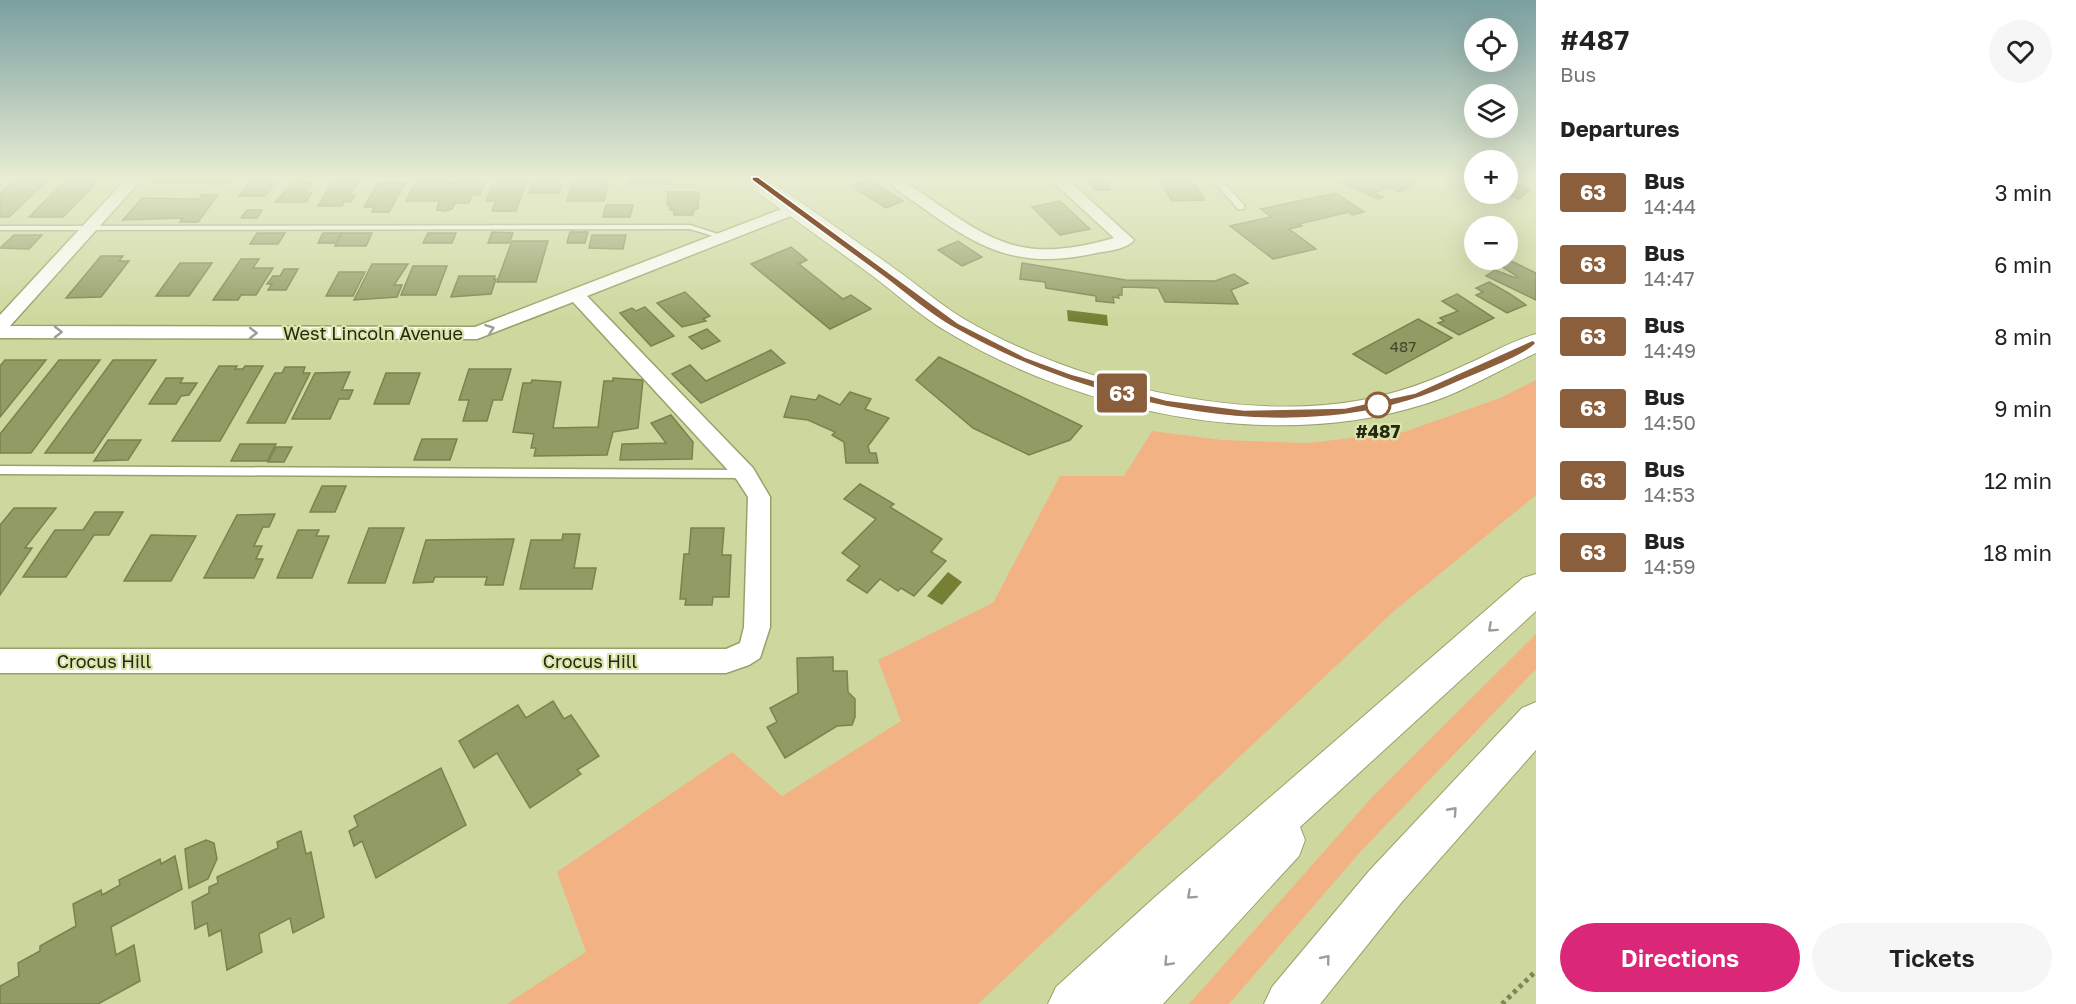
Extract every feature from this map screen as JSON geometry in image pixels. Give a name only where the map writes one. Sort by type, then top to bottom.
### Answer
[{"type":"highway","points":[[1073,1004],[1536,589]]},
{"type":"highway","points":[[1130,1004],[1439,675]]},
{"type":"highway","points":[[1289,1004],[1385,886],[1536,721]]},
{"type":"main road","points":[[818,226],[955,325],[993,346],[1067,377],[1116,392],[1200,410],[1296,415],[1345,411],[1396,402],[1417,396],[1536,343]]},
{"type":"street","name":"West Lincoln Avenue","points":[[0,332],[477,333],[577,296],[752,226]]},
{"type":"street","points":[[964,226],[1014,252],[1063,253],[1126,240],[1110,226]]},
{"type":"street","points":[[0,326],[89,228]]},
{"type":"street","name":"Crocus Hill","points":[[0,661],[733,659],[751,650],[757,627],[759,497],[745,474],[577,296]]},
{"type":"lane","points":[[0,228],[690,227],[723,237]]},
{"type":"lane","points":[[0,470],[745,474]]},
{"type":"path","points":[[1502,1004],[1536,971]]},
{"type":"shaded area","points":[[1067,310],[1107,315],[1108,326],[1068,321]]},
{"type":"shaded area","points":[[1536,380],[1536,495],[1393,612],[978,1004],[507,1004],[586,952],[557,872],[732,752],[782,796],[901,721],[878,660],[993,603],[1060,476],[1124,476],[1152,431],[1222,440],[1308,443],[1404,432],[1500,398]]},
{"type":"shaded area","points":[[948,572],[962,582],[942,605],[927,596]]},
{"type":"shaded area","points":[[1536,634],[1536,669],[1362,850],[1229,1004],[1189,1004],[1374,795]]},
{"type":"building","points":[[1051,226],[1087,226],[1090,229],[1060,235]]},
{"type":"building","points":[[1230,226],[1302,226],[1289,229],[1316,249],[1273,259]]},
{"type":"building","points":[[492,232],[513,233],[509,243],[488,243]]},
{"type":"building","points":[[570,232],[588,232],[585,243],[567,243]]},
{"type":"building","points":[[257,233],[285,233],[278,244],[250,244]]},
{"type":"building","points":[[323,233],[342,233],[338,243],[318,243]]},
{"type":"building","points":[[342,233],[372,233],[366,246],[335,246]]},
{"type":"building","points":[[428,233],[456,233],[452,243],[423,243]]},
{"type":"building","points":[[14,235],[42,235],[29,249],[0,248]]},
{"type":"building","points":[[592,235],[626,235],[623,249],[589,248]]},
{"type":"building","points":[[512,241],[548,241],[536,282],[497,282]]},
{"type":"building","points":[[958,241],[982,257],[962,266],[938,250]]},
{"type":"building","points":[[791,247],[807,260],[799,264],[843,299],[851,295],[871,309],[830,329],[751,264]]},
{"type":"building","points":[[101,256],[123,256],[119,261],[129,261],[101,297],[66,298]]},
{"type":"building","points":[[241,259],[259,259],[253,268],[273,268],[256,295],[241,295],[238,300],[213,300]]},
{"type":"building","points":[[180,263],[212,263],[189,296],[156,296]]},
{"type":"building","points":[[1022,263],[1126,280],[1215,281],[1234,274],[1248,283],[1231,290],[1238,304],[1165,302],[1158,288],[1122,287],[1122,295],[1118,295],[1119,298],[1113,297],[1114,303],[1096,301],[1096,296],[1046,288],[1045,282],[1020,279]]},
{"type":"building","points":[[372,264],[408,264],[394,285],[402,285],[397,297],[354,300]]},
{"type":"building","points":[[1518,264],[1536,273],[1536,300],[1486,276],[1495,270],[1518,277],[1507,270],[1518,270]]},
{"type":"building","points":[[413,266],[447,266],[436,295],[401,295]]},
{"type":"building","points":[[284,269],[298,269],[286,290],[268,290],[272,284],[267,284],[273,276],[280,276]]},
{"type":"building","points":[[339,272],[365,272],[353,296],[326,296]]},
{"type":"building","points":[[459,276],[495,276],[494,279],[496,279],[491,294],[451,297]]},
{"type":"building","points":[[1489,282],[1526,305],[1507,313],[1476,295],[1483,292],[1476,288]]},
{"type":"building","points":[[685,292],[710,316],[703,319],[706,321],[682,327],[657,303]]},
{"type":"building","points":[[1457,294],[1494,318],[1459,335],[1438,323],[1444,321],[1440,318],[1458,311],[1442,301]]},
{"type":"building","points":[[645,307],[674,336],[651,346],[620,313],[632,308],[636,311]]},
{"type":"building","points":[[1418,319],[1452,338],[1386,374],[1353,354]]},
{"type":"building","points":[[707,329],[720,341],[702,349],[689,337]]},
{"type":"building","points":[[771,350],[785,363],[701,403],[672,374],[690,365],[706,381]]},
{"type":"building","points":[[939,357],[1082,426],[1070,440],[1029,455],[973,428],[916,380]]},
{"type":"building","points":[[5,360],[46,360],[0,417],[0,366]]},
{"type":"building","points":[[59,360],[100,360],[31,453],[0,453],[0,434]]},
{"type":"building","points":[[113,360],[156,360],[93,453],[45,453]]},
{"type":"building","points":[[219,366],[237,366],[235,369],[243,369],[245,366],[263,366],[220,441],[172,441]]},
{"type":"building","points":[[285,367],[305,367],[303,373],[310,373],[285,423],[247,423],[275,373],[282,373]]},
{"type":"building","points":[[469,369],[511,369],[502,400],[493,400],[487,421],[463,421],[469,400],[459,400]]},
{"type":"building","points":[[350,372],[342,390],[353,390],[349,399],[339,399],[330,419],[292,419],[315,373]]},
{"type":"building","points":[[386,373],[420,373],[409,404],[374,404]]},
{"type":"building","points":[[166,378],[183,378],[180,383],[197,383],[189,395],[181,396],[176,404],[149,404]]},
{"type":"building","points":[[613,378],[643,380],[638,428],[613,432],[607,455],[534,456],[536,448],[531,448],[534,434],[513,432],[523,383],[531,383],[532,380],[561,382],[553,428],[598,427],[604,381],[613,381]]},
{"type":"building","points":[[850,392],[871,399],[865,409],[889,418],[868,446],[870,453],[876,453],[878,463],[846,463],[844,442],[832,435],[835,432],[808,420],[784,417],[791,396],[816,400],[819,395],[840,405]]},
{"type":"building","points":[[671,415],[693,442],[692,459],[620,460],[622,444],[666,443],[651,423]]},
{"type":"building","points":[[422,439],[457,439],[450,460],[414,460]]},
{"type":"building","points":[[108,440],[141,440],[128,460],[94,461]]},
{"type":"building","points":[[240,444],[276,444],[267,461],[231,461]]},
{"type":"building","points":[[276,447],[292,447],[284,462],[268,462]]},
{"type":"building","points":[[860,484],[894,504],[890,507],[942,539],[931,552],[946,561],[914,596],[901,588],[898,591],[880,579],[867,593],[847,580],[860,566],[842,553],[876,519],[844,499]]},
{"type":"building","points":[[322,486],[346,486],[335,512],[310,512]]},
{"type":"building","points":[[14,508],[56,508],[25,548],[32,548],[0,595],[0,525]]},
{"type":"building","points":[[95,512],[123,512],[109,535],[94,535],[66,577],[23,577],[55,530],[83,530]]},
{"type":"building","points":[[275,514],[269,527],[263,527],[254,546],[262,546],[256,559],[263,559],[254,578],[204,578],[237,515]]},
{"type":"building","points":[[369,528],[404,528],[385,583],[348,583]]},
{"type":"building","points":[[691,528],[724,528],[722,555],[731,555],[729,597],[713,597],[712,605],[685,605],[686,599],[680,599],[684,554],[689,554]]},
{"type":"building","points":[[298,530],[319,530],[316,536],[329,536],[312,578],[277,578]]},
{"type":"building","points":[[563,534],[580,534],[574,568],[596,568],[592,589],[520,589],[531,540],[562,540]]},
{"type":"building","points":[[151,535],[196,536],[171,581],[124,581]]},
{"type":"building","points":[[514,539],[503,585],[485,585],[487,577],[435,577],[433,582],[413,583],[426,540]]},
{"type":"building","points":[[833,657],[833,671],[847,671],[848,692],[855,699],[855,717],[852,725],[837,726],[785,758],[767,727],[777,722],[770,708],[798,693],[797,658]]},
{"type":"building","points":[[553,701],[564,719],[571,715],[599,756],[577,770],[581,774],[530,808],[497,753],[474,768],[459,741],[518,705],[526,718]]},
{"type":"building","points":[[441,768],[466,825],[376,878],[362,841],[354,846],[349,831],[358,826],[354,816]]},
{"type":"building","points":[[301,831],[306,854],[311,852],[324,917],[293,933],[290,918],[259,934],[262,952],[227,970],[221,930],[209,936],[207,923],[195,929],[192,902],[209,893],[209,887],[218,883],[217,877],[278,848],[277,842]]},
{"type":"building","points":[[206,840],[214,843],[217,859],[208,879],[189,888],[185,849]]},
{"type":"building","points":[[175,856],[182,889],[111,927],[116,955],[134,945],[140,981],[98,1004],[0,1004],[0,986],[19,976],[18,963],[40,951],[40,946],[76,926],[73,904],[101,890],[102,895],[120,885],[119,880],[160,859],[161,864]]},
{"type":"bus line","name":"63","points":[[818,226],[955,325],[993,346],[1067,377],[1116,392],[1200,410],[1296,415],[1345,411],[1396,402],[1417,396],[1536,343]]},
{"type":"place","name":"#487","points":[[1378,405]]}]
